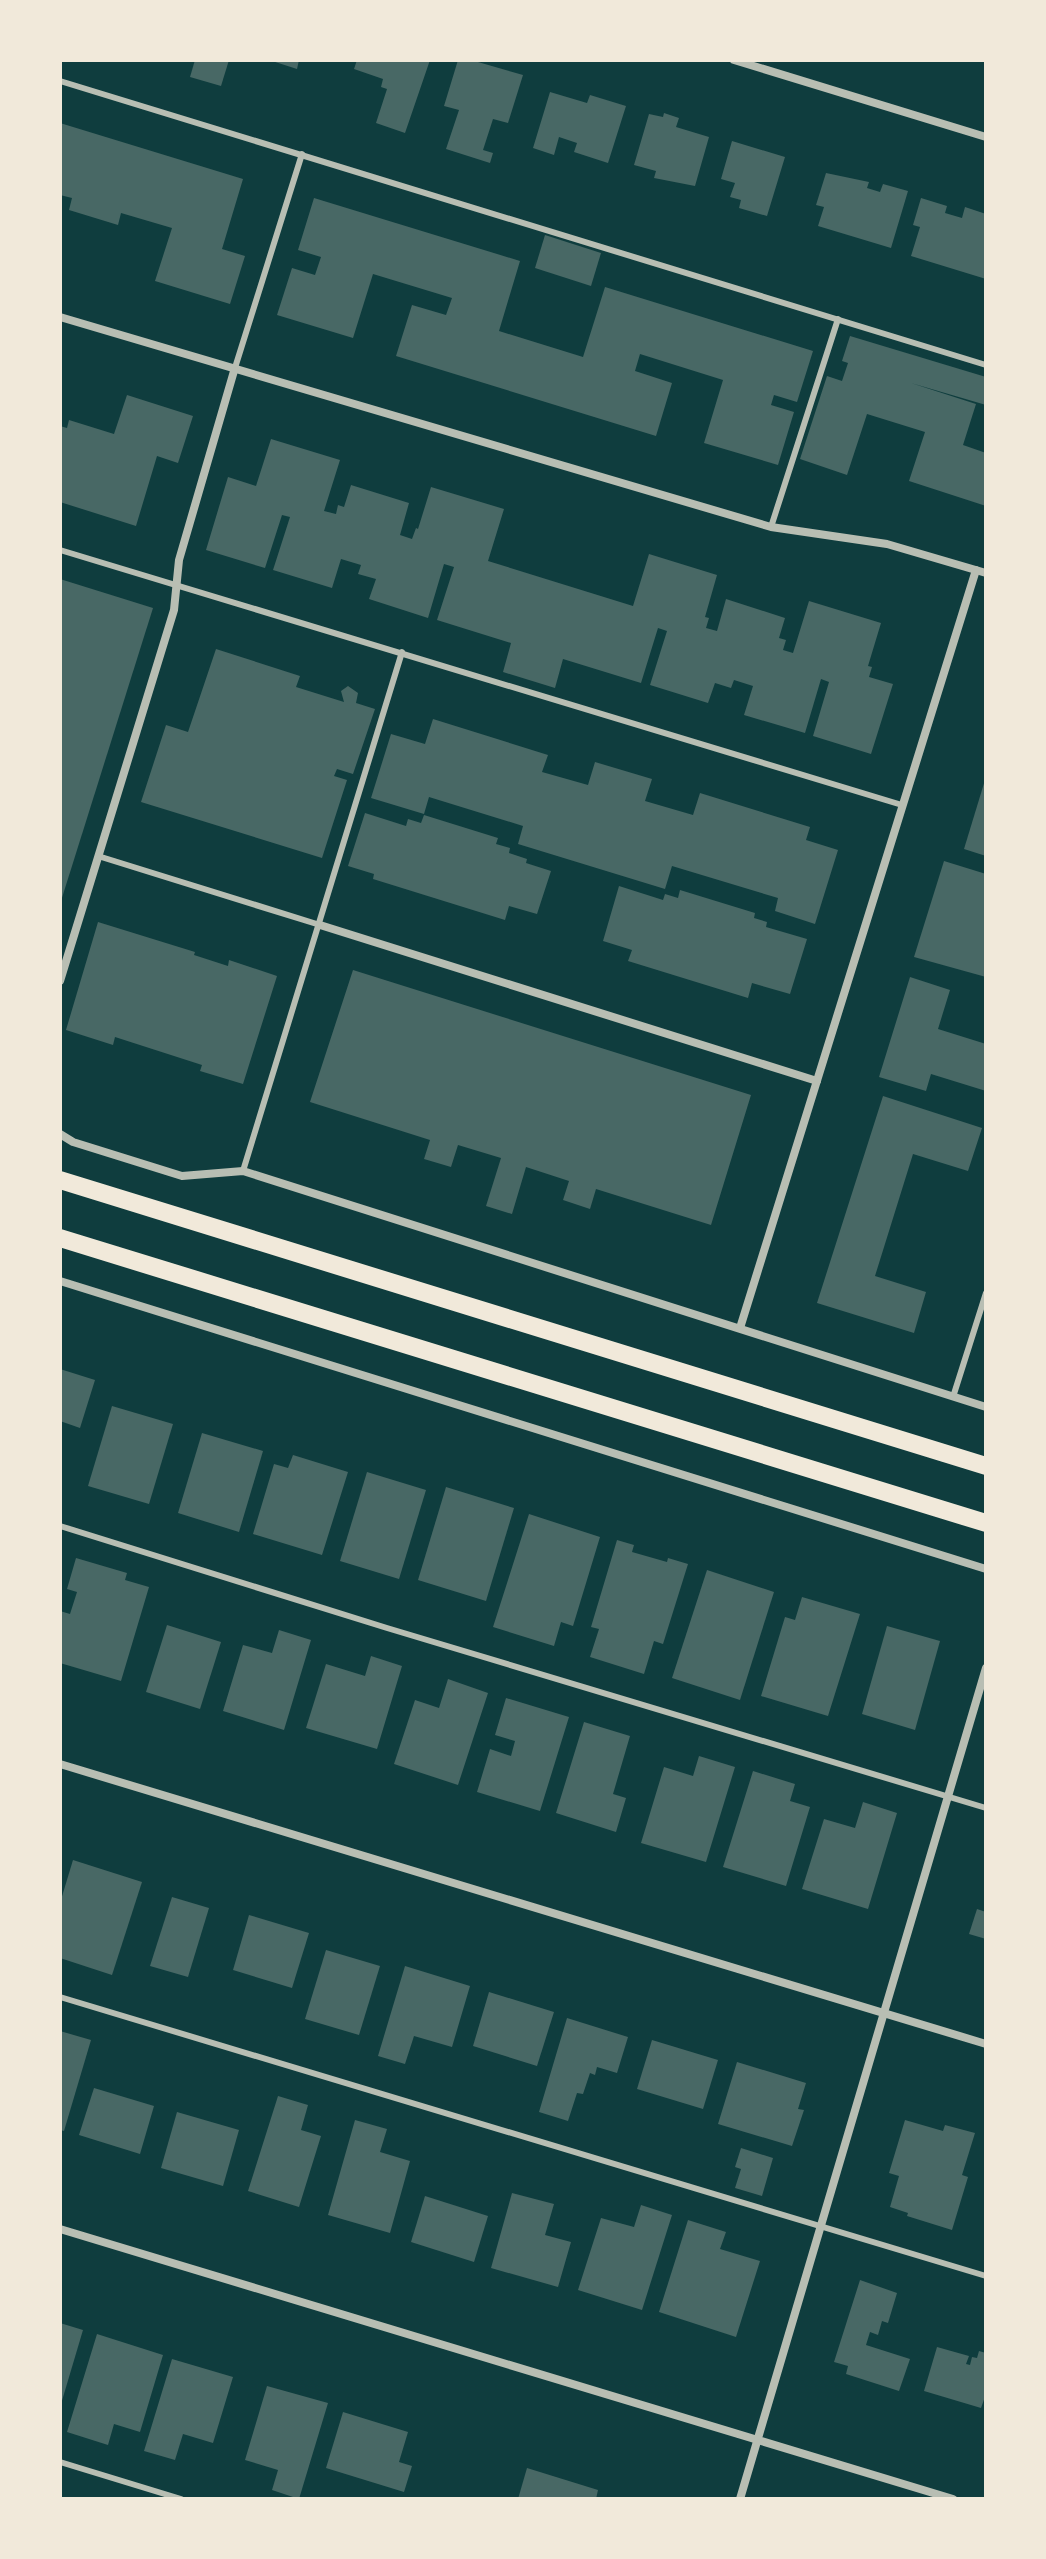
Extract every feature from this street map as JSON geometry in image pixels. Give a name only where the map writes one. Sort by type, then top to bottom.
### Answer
[{"type":"main road","points":[[60,1180],[986,1466]]},
{"type":"main road","points":[[60,1238],[986,1523]]},
{"type":"street","points":[[734,60],[986,137]]},
{"type":"street","points":[[60,317],[234,371],[771,527],[887,544],[986,573]]},
{"type":"street","points":[[60,981],[174,610],[179,560],[234,371]]},
{"type":"street","points":[[740,1328],[976,570]]},
{"type":"street","points":[[320,925],[817,1081]]},
{"type":"street","points":[[60,1134],[73,1142],[182,1176],[243,1171],[986,1407]]},
{"type":"street","points":[[60,1281],[986,1569]]},
{"type":"street","points":[[740,2499],[986,1668]]},
{"type":"street","points":[[60,1764],[986,2044]]},
{"type":"street","points":[[60,2229],[953,2499]]},
{"type":"lane","points":[[60,81],[986,365]]},
{"type":"lane","points":[[234,371],[302,154]]},
{"type":"lane","points":[[771,527],[838,319]]},
{"type":"lane","points":[[60,550],[902,805]]},
{"type":"lane","points":[[243,1171],[402,652]]},
{"type":"lane","points":[[98,856],[320,925]]},
{"type":"lane","points":[[953,1397],[986,1293]]},
{"type":"lane","points":[[60,1526],[986,1808]]},
{"type":"lane","points":[[60,1997],[986,2276]]},
{"type":"lane","points":[[60,2462],[181,2499]]},
{"type":"building","points":[[195,60],[229,60],[221,86],[190,77]]},
{"type":"building","points":[[269,60],[299,60],[297,69]]},
{"type":"building","points":[[357,60],[430,60],[405,133],[376,123],[387,89],[381,87],[383,79],[354,69]]},
{"type":"building","points":[[458,60],[471,60],[523,75],[508,123],[493,119],[483,150],[493,153],[490,163],[446,149],[459,110],[444,106]]},
{"type":"building","points":[[550,92],[587,103],[590,95],[626,106],[608,163],[574,152],[577,143],[559,137],[554,155],[533,148]]},
{"type":"building","points":[[664,113],[679,118],[676,127],[709,137],[695,186],[654,178],[656,171],[634,165],[649,114],[663,117]]},
{"type":"building","points":[[60,123],[243,179],[222,249],[245,256],[230,304],[155,281],[172,228],[121,213],[118,225],[69,210],[72,198],[60,195]]},
{"type":"building","points":[[732,141],[785,157],[767,216],[739,208],[741,200],[730,197],[735,183],[721,179]]},
{"type":"building","points":[[826,173],[869,182],[867,188],[880,192],[883,184],[908,191],[891,248],[818,226],[824,207],[816,205]]},
{"type":"building","points":[[314,198],[520,261],[499,331],[583,357],[605,287],[813,351],[797,402],[774,395],[771,405],[794,412],[778,465],[704,443],[723,380],[640,354],[635,371],[672,383],[656,436],[396,356],[412,305],[446,315],[452,298],[373,274],[353,338],[277,315],[292,268],[315,275],[321,257],[298,250]]},
{"type":"building","points":[[921,198],[947,206],[945,213],[962,218],[965,207],[986,214],[986,279],[911,256],[920,227],[913,225]]},
{"type":"building","points":[[545,235],[601,253],[591,286],[535,268]]},
{"type":"building","points":[[850,336],[986,377],[986,405],[911,383],[976,404],[963,445],[986,453],[986,506],[909,481],[925,432],[867,414],[847,475],[800,459],[827,376],[842,381],[848,363],[842,361]]},
{"type":"building","points":[[127,395],[193,416],[178,463],[157,456],[136,526],[60,502],[60,426],[67,428],[69,420],[114,434]]},
{"type":"building","points":[[271,439],[340,460],[324,511],[336,514],[338,505],[344,507],[351,485],[409,503],[400,535],[412,539],[431,487],[504,509],[488,561],[633,606],[649,554],[717,575],[705,617],[709,618],[706,628],[717,631],[726,599],[785,618],[779,638],[786,640],[783,650],[793,653],[809,601],[881,623],[868,666],[872,667],[869,677],[893,684],[871,754],[813,736],[829,682],[821,679],[805,733],[744,715],[753,686],[734,680],[731,688],[715,683],[708,703],[650,685],[667,631],[658,628],[641,683],[563,659],[555,688],[503,672],[511,643],[437,620],[454,567],[444,564],[428,618],[369,599],[376,579],[358,574],[361,565],[341,559],[332,588],[273,570],[290,517],[282,515],[265,568],[206,550],[228,477],[256,486]]},
{"type":"building","points":[[60,579],[153,608],[61,901],[60,901]]},
{"type":"building","points":[[216,649],[300,676],[296,687],[344,702],[341,691],[348,686],[358,693],[356,703],[375,709],[353,774],[337,769],[334,776],[347,780],[322,858],[141,802],[166,725],[188,732]]},
{"type":"building","points":[[433,719],[548,755],[542,772],[588,785],[595,762],[652,779],[645,801],[693,815],[700,793],[810,827],[806,840],[838,850],[815,924],[775,911],[778,898],[672,866],[665,889],[518,844],[523,826],[429,797],[424,814],[371,798],[391,734],[425,744]]},
{"type":"building","points":[[986,780],[986,856],[964,849]]},
{"type":"building","points":[[365,813],[406,826],[408,819],[421,823],[424,815],[498,838],[496,844],[510,848],[509,853],[527,859],[526,863],[551,871],[537,914],[509,906],[505,920],[373,879],[374,874],[348,866]]},
{"type":"building","points":[[944,861],[986,874],[986,977],[914,957]]},
{"type":"building","points":[[619,886],[663,900],[665,894],[678,898],[680,890],[755,913],[754,918],[767,922],[766,927],[807,939],[790,994],[752,983],[748,998],[628,961],[632,950],[603,941]]},
{"type":"building","points":[[98,922],[195,952],[194,955],[228,966],[229,960],[277,976],[243,1084],[200,1071],[202,1065],[115,1037],[113,1045],[66,1030]]},
{"type":"building","points":[[353,970],[751,1095],[711,1225],[596,1189],[590,1209],[563,1200],[569,1181],[526,1167],[512,1214],[486,1206],[501,1158],[458,1145],[451,1167],[424,1159],[430,1140],[310,1102]]},
{"type":"building","points":[[910,977],[950,990],[938,1029],[986,1044],[986,1091],[931,1074],[926,1091],[879,1077]]},
{"type":"building","points":[[883,1096],[982,1128],[968,1171],[913,1154],[875,1276],[926,1292],[914,1333],[817,1303]]},
{"type":"building","points":[[60,1369],[95,1380],[80,1428],[60,1421]]},
{"type":"building","points":[[112,1406],[173,1424],[149,1504],[88,1486]]},
{"type":"building","points":[[202,1433],[263,1451],[239,1532],[178,1513]]},
{"type":"building","points":[[293,1455],[348,1472],[322,1555],[253,1534],[274,1464],[288,1468]]},
{"type":"building","points":[[367,1472],[426,1490],[399,1579],[340,1561]]},
{"type":"building","points":[[446,1487],[514,1508],[486,1601],[418,1580]]},
{"type":"building","points":[[529,1514],[600,1537],[573,1626],[561,1622],[554,1646],[493,1627]]},
{"type":"building","points":[[617,1540],[634,1545],[632,1552],[667,1562],[668,1558],[688,1564],[663,1644],[654,1641],[644,1674],[590,1657],[599,1629],[591,1627]]},
{"type":"building","points":[[76,1558],[127,1573],[125,1580],[149,1587],[121,1681],[60,1663],[60,1611],[70,1614],[77,1592],[67,1589]]},
{"type":"building","points":[[707,1570],[774,1592],[740,1700],[672,1678]]},
{"type":"building","points":[[802,1597],[860,1614],[828,1716],[761,1696],[785,1617],[795,1620]]},
{"type":"building","points":[[167,1625],[221,1642],[200,1709],[146,1692]]},
{"type":"building","points":[[887,1626],[940,1641],[915,1730],[862,1714]]},
{"type":"building","points":[[279,1630],[311,1640],[284,1730],[223,1711],[243,1645],[272,1653]]},
{"type":"building","points":[[371,1656],[402,1666],[377,1749],[306,1728],[326,1664],[365,1676]]},
{"type":"building","points":[[448,1679],[488,1693],[458,1785],[394,1764],[415,1700],[439,1708]]},
{"type":"building","points":[[506,1698],[569,1717],[540,1811],[477,1792],[490,1749],[511,1756],[515,1741],[495,1735]]},
{"type":"building","points":[[584,1722],[630,1736],[613,1794],[626,1798],[616,1832],[556,1813]]},
{"type":"building","points":[[699,1756],[735,1767],[706,1862],[641,1843],[664,1767],[693,1776]]},
{"type":"building","points":[[753,1771],[795,1784],[790,1801],[810,1807],[786,1886],[723,1867]]},
{"type":"building","points":[[863,1802],[897,1813],[868,1909],[802,1889],[824,1819],[855,1828]]},
{"type":"building","points":[[73,1860],[142,1882],[112,1975],[60,1958],[60,1903]]},
{"type":"building","points":[[172,1897],[209,1908],[188,1977],[150,1966]]},
{"type":"building","points":[[977,1909],[986,1912],[986,1939],[969,1934]]},
{"type":"building","points":[[249,1915],[309,1933],[292,1988],[233,1970]]},
{"type":"building","points":[[326,1950],[380,1966],[359,2035],[305,2019]]},
{"type":"building","points":[[405,1966],[470,1986],[452,2047],[414,2036],[405,2064],[378,2056]]},
{"type":"building","points":[[489,1992],[554,2012],[537,2066],[473,2046]]},
{"type":"building","points":[[567,2018],[628,2037],[617,2073],[597,2067],[595,2075],[590,2073],[583,2094],[577,2093],[568,2121],[539,2112]]},
{"type":"building","points":[[60,2031],[91,2040],[64,2131],[60,2130]]},
{"type":"building","points":[[652,2040],[718,2060],[703,2109],[637,2089]]},
{"type":"building","points":[[737,2062],[806,2083],[798,2109],[804,2110],[792,2146],[718,2124]]},
{"type":"building","points":[[94,2088],[154,2106],[140,2154],[79,2135]]},
{"type":"building","points":[[278,2096],[308,2105],[301,2130],[321,2136],[299,2207],[248,2191]]},
{"type":"building","points":[[177,2112],[239,2130],[223,2186],[161,2168]]},
{"type":"building","points":[[355,2120],[387,2129],[380,2152],[410,2161],[390,2233],[328,2215]]},
{"type":"building","points":[[905,2120],[943,2131],[945,2125],[975,2133],[962,2175],[968,2177],[952,2230],[907,2216],[908,2213],[890,2207],[899,2176],[889,2173]]},
{"type":"building","points":[[741,2148],[773,2158],[762,2196],[735,2188],[741,2169],[735,2167]]},
{"type":"building","points":[[512,2193],[554,2204],[545,2235],[571,2242],[558,2287],[491,2268]]},
{"type":"building","points":[[425,2196],[488,2216],[474,2262],[411,2242]]},
{"type":"building","points":[[641,2205],[672,2215],[642,2310],[578,2290],[601,2218],[634,2227]]},
{"type":"building","points":[[688,2220],[726,2232],[720,2249],[760,2261],[736,2337],[659,2312]]},
{"type":"building","points":[[860,2280],[897,2293],[888,2323],[882,2321],[878,2335],[870,2332],[866,2345],[910,2359],[899,2391],[846,2374],[848,2366],[834,2362]]},
{"type":"building","points":[[60,2323],[83,2330],[61,2404],[60,2403]]},
{"type":"building","points":[[97,2334],[163,2355],[140,2432],[114,2424],[108,2445],[67,2432]]},
{"type":"building","points":[[937,2347],[969,2356],[966,2364],[970,2365],[972,2357],[977,2358],[979,2351],[986,2353],[986,2394],[981,2408],[924,2391]]},
{"type":"building","points":[[172,2359],[233,2377],[213,2443],[183,2434],[175,2460],[144,2451]]},
{"type":"building","points":[[267,2386],[328,2403],[299,2499],[272,2490],[278,2470],[245,2460]]},
{"type":"building","points":[[343,2412],[408,2432],[399,2462],[412,2466],[404,2492],[326,2468]]},
{"type":"building","points":[[527,2468],[598,2490],[596,2499],[518,2499]]}]
